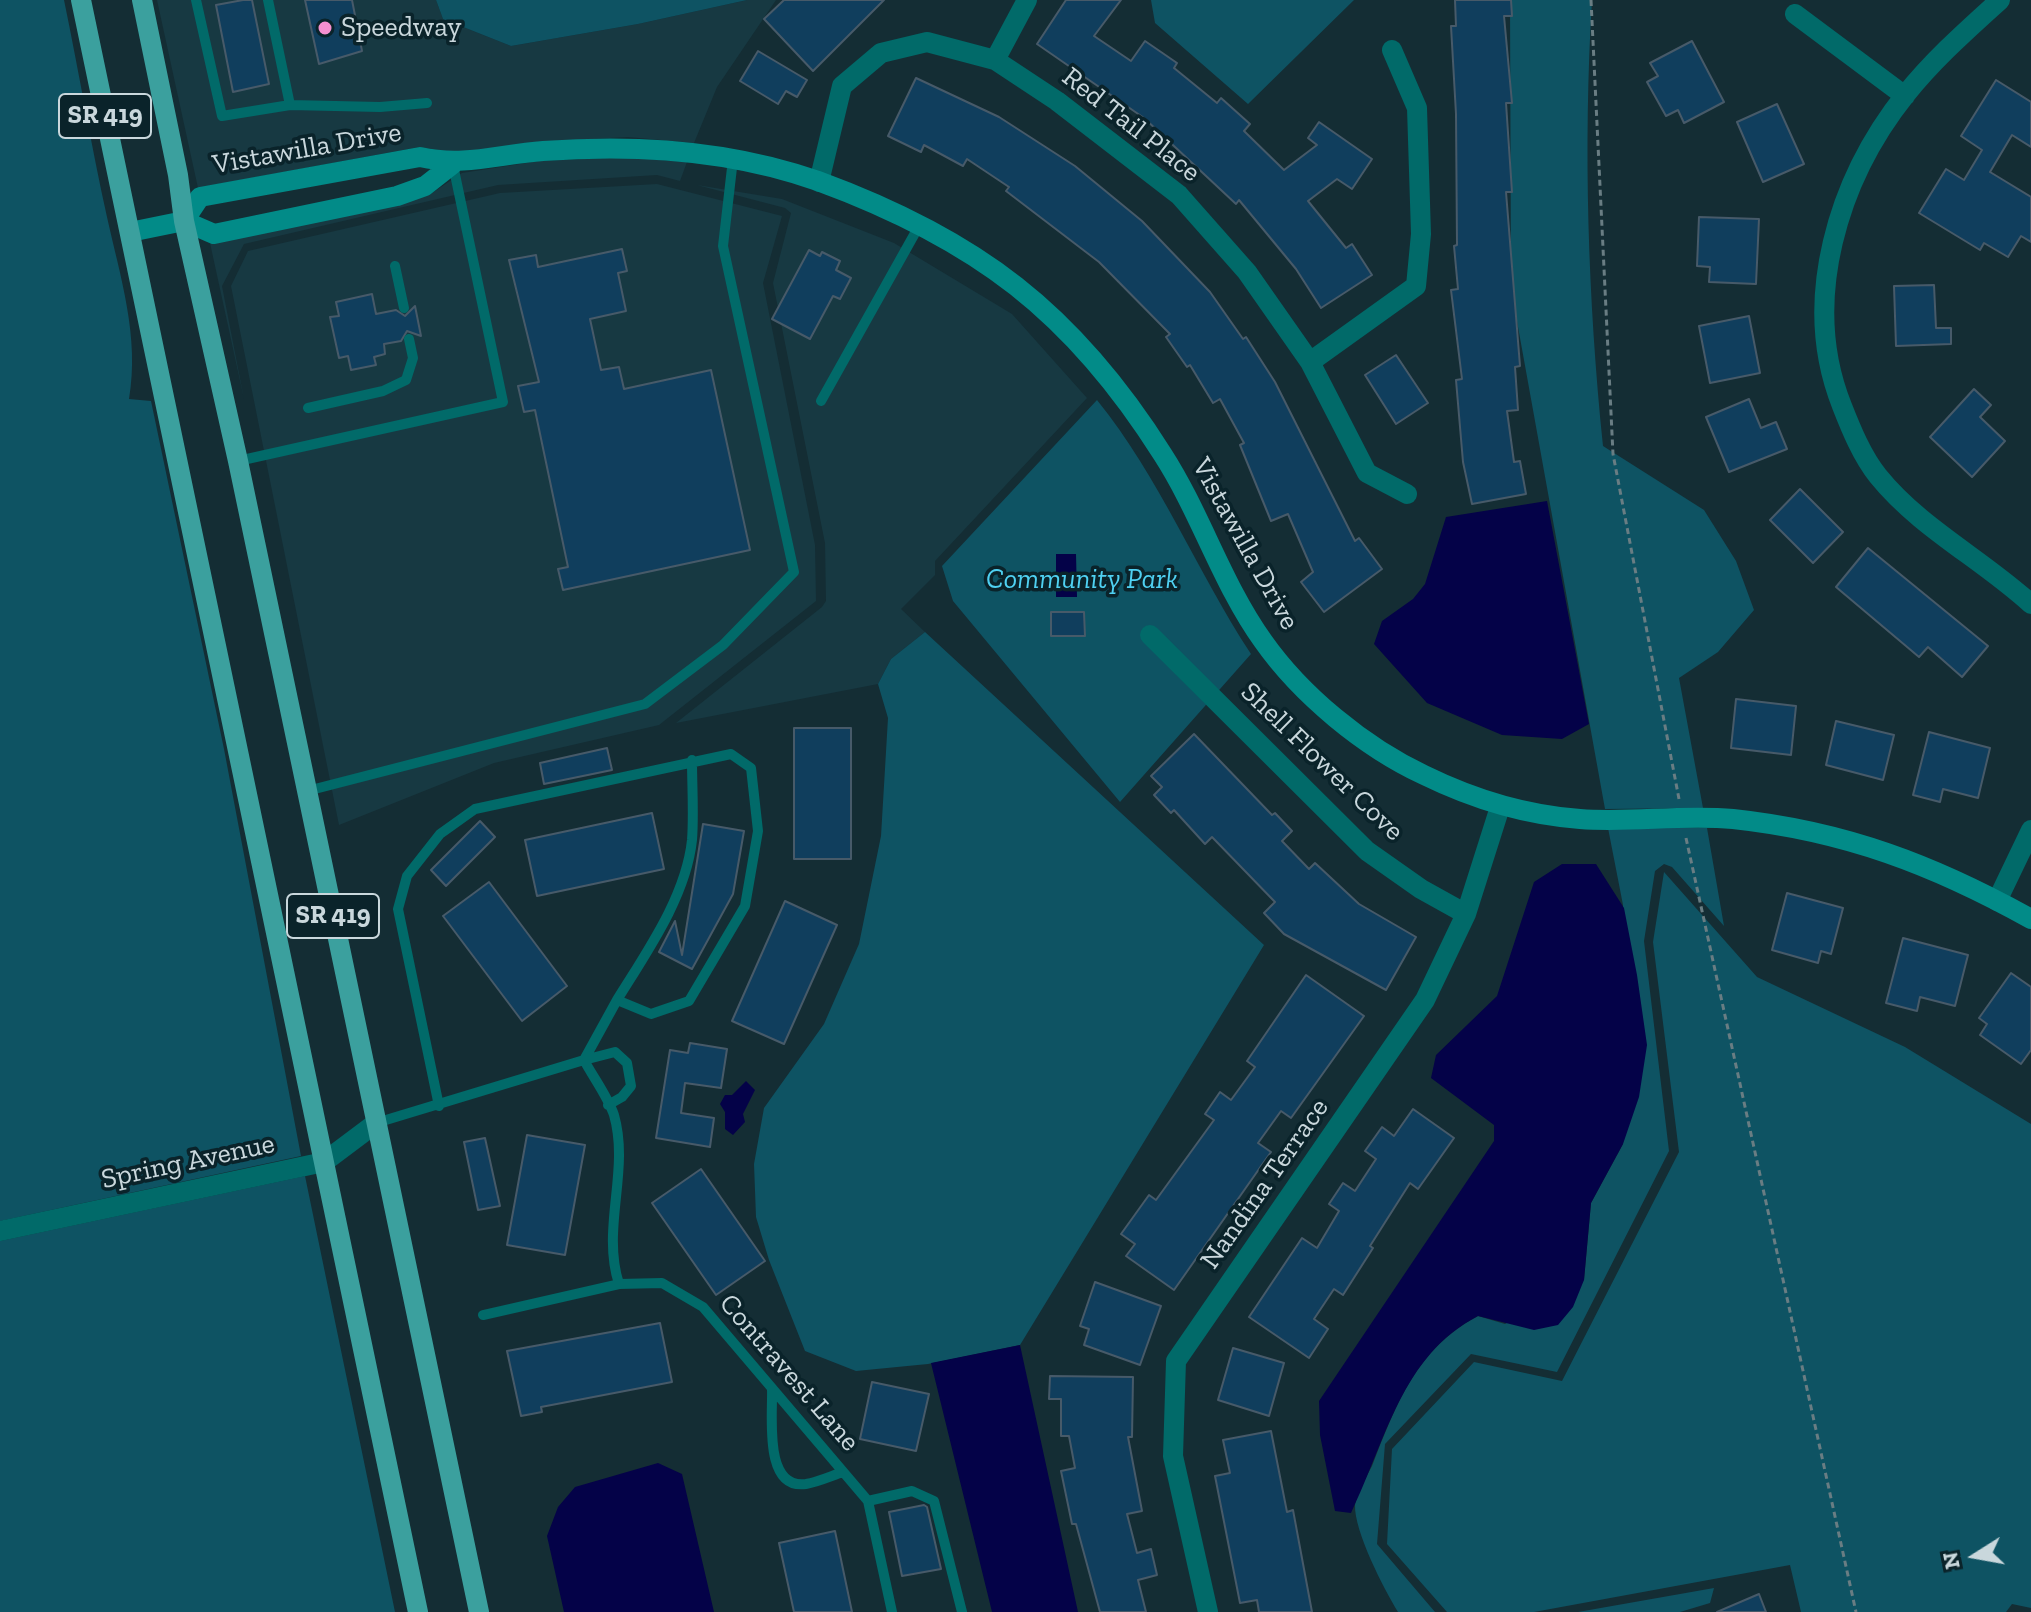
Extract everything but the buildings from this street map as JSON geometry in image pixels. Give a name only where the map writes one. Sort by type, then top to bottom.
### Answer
[{"type":"main road","name":"SR 419","points":[[81,0],[418,1612]]},
{"type":"main road","name":"SR 419","points":[[142,0],[178,175],[184,221],[238,461],[479,1612]]},
{"type":"street","points":[[995,60],[1027,0]]},
{"type":"street","points":[[2000,0],[1943,52],[1905,96],[1841,205],[1829,260],[1823,321],[1829,373],[1850,426],[1876,474],[1914,513],[2031,604]]},
{"type":"street","points":[[1795,14],[1905,96]]},
{"type":"street","name":"Red Tail Place","points":[[819,182],[842,86],[881,53],[927,42],[995,60],[1057,101],[1179,195],[1247,272],[1310,362],[1367,473],[1407,494]]},
{"type":"street","points":[[1310,362],[1416,286],[1421,234],[1417,108],[1392,50]]},
{"type":"street","name":"Vistawilla Drive","points":[[184,221],[200,197],[420,157],[453,164],[539,151],[627,147],[733,159],[819,182],[974,253],[1025,290],[1066,329],[1124,397],[1166,459],[1263,642],[1307,691],[1367,741],[1421,774],[1500,807],[1581,819],[1728,819],[1811,831],[1904,857],[2031,919]]},
{"type":"street","name":"Vistawilla Drive","points":[[130,232],[184,221],[214,234],[397,196],[425,186],[453,164]]},
{"type":"street","name":"Shell Flower Cove","points":[[1150,635],[1367,851],[1421,889],[1466,914]]},
{"type":"street","name":"Nandina Terrace","points":[[1208,1612],[1173,1456],[1176,1361],[1425,1000],[1466,914],[1500,807]]},
{"type":"street","points":[[1997,901],[2031,830]]},
{"type":"street","name":"Spring Avenue","points":[[0,1231],[324,1162],[376,1123]]},
{"type":"lane","points":[[196,0],[222,116],[290,105],[380,107],[427,103]]},
{"type":"lane","points":[[268,0],[290,105]]},
{"type":"lane","points":[[307,791],[645,704],[723,645],[794,572],[724,253],[733,159]]},
{"type":"lane","points":[[238,461],[503,402],[453,164]]},
{"type":"lane","points":[[821,401],[919,226]]},
{"type":"lane","points":[[395,266],[404,308]]},
{"type":"lane","points":[[308,408],[383,391],[406,380],[413,358],[409,339]]},
{"type":"lane","points":[[439,1106],[398,909],[407,876],[440,834],[475,809],[731,754],[751,768],[758,831],[745,906],[689,1001],[651,1014],[617,1000]]},
{"type":"lane","points":[[584,1060],[646,954],[678,891],[692,842],[692,760]]},
{"type":"lane","points":[[376,1123],[615,1052],[627,1063],[631,1086],[622,1097],[608,1105]]},
{"type":"lane","points":[[584,1060],[613,1115],[619,1163],[611,1226],[611,1261],[619,1284]]},
{"type":"lane","name":"Contravest Lane","points":[[483,1315],[619,1284],[662,1283],[703,1307],[868,1501],[892,1612]]},
{"type":"lane","points":[[772,1389],[773,1446],[779,1473],[795,1484],[805,1484],[843,1472]]},
{"type":"lane","points":[[868,1501],[912,1491],[934,1501],[962,1612]]},
{"type":"path","points":[[1591,0],[1613,454],[1680,808]]},
{"type":"path","points":[[1684,831],[1856,1612]]},
{"type":"shaded area","points":[[157,0],[436,0],[443,19],[511,46],[638,24],[747,0],[776,0],[717,87],[694,143],[628,137],[537,142],[458,153],[419,147],[198,188]]},
{"type":"shaded area","points":[[626,157],[687,162],[680,181],[657,175],[498,185],[244,244],[222,286],[244,399],[210,243],[429,195],[462,173],[539,161]]},
{"type":"shaded area","points":[[657,184],[782,216],[763,283],[815,545],[816,601],[659,725],[494,763],[339,825],[231,286],[248,251],[500,193]]},
{"type":"shaded area","points":[[697,185],[782,199],[894,243],[1012,314],[1087,398],[935,561],[935,575],[901,609],[925,632],[891,659],[878,684],[676,723],[826,601],[825,543],[773,283],[791,213],[785,208]]},
{"type":"shaded area","points":[[1547,501],[1589,724],[1562,739],[1502,735],[1427,703],[1374,644],[1382,621],[1413,599],[1425,584],[1446,517]]},
{"type":"shaded area","points":[[1056,554],[1076,554],[1077,597],[1056,597]]},
{"type":"shaded area","points":[[1562,864],[1596,864],[1624,908],[1647,1045],[1639,1097],[1623,1144],[1591,1203],[1584,1280],[1573,1307],[1558,1325],[1534,1330],[1478,1316],[1452,1333],[1413,1377],[1386,1430],[1351,1513],[1335,1511],[1320,1435],[1319,1401],[1494,1141],[1494,1125],[1431,1078],[1436,1055],[1497,996],[1534,882]]},
{"type":"shaded area","points":[[746,1081],[755,1090],[743,1114],[745,1122],[733,1135],[725,1129],[725,1112],[720,1104],[725,1095],[732,1095]]},
{"type":"shaded area","points":[[1020,1345],[1078,1612],[992,1612],[931,1363]]},
{"type":"shaded area","points":[[658,1463],[682,1474],[714,1612],[564,1612],[547,1536],[558,1507],[575,1487]]},
{"type":"green space","points":[[0,0],[64,0],[127,307],[132,353],[129,399],[151,401],[224,749],[301,1156],[0,1221]]},
{"type":"green space","points":[[436,0],[747,0],[638,24],[511,46],[443,19]]},
{"type":"green space","points":[[1151,0],[1354,0],[1248,104],[1155,23]]},
{"type":"green space","points":[[1510,0],[1592,0],[1588,223],[1603,446],[1704,510],[1736,561],[1754,610],[1718,652],[1679,678],[1703,808],[1605,809],[1511,288]]},
{"type":"green space","name":"Community Park","points":[[1097,400],[1159,492],[1251,654],[1120,802],[953,601],[942,566]]},
{"type":"green space","points":[[925,632],[1264,945],[1020,1345],[928,1364],[856,1371],[805,1351],[769,1260],[756,1217],[754,1164],[764,1108],[824,1024],[859,944],[881,836],[888,718],[878,684],[891,659]]},
{"type":"green space","points":[[1608,828],[1707,828],[1724,926],[1672,867],[1664,864],[1655,871],[1644,941],[1669,1151],[1557,1372],[1471,1354],[1385,1444],[1377,1544],[1435,1612],[1398,1612],[1364,1544],[1355,1505],[1400,1400],[1424,1361],[1457,1329],[1478,1316],[1505,1324],[1584,1280],[1591,1203],[1623,1144],[1623,905]]},
{"type":"green space","points":[[1664,872],[1757,977],[1905,1047],[2031,1124],[2031,1608],[2012,1604],[2006,1612],[1801,1612],[1790,1565],[1534,1612],[1447,1612],[1387,1544],[1392,1449],[1474,1362],[1562,1381],[1679,1152],[1653,942]]},
{"type":"green space","points":[[305,1176],[395,1612],[0,1612],[0,1241]]},
{"type":"green space","points":[[1714,1588],[1710,1603],[1680,1612],[1578,1612]]},
{"type":"place","name":"Speedway","points":[[325,28]]}]
